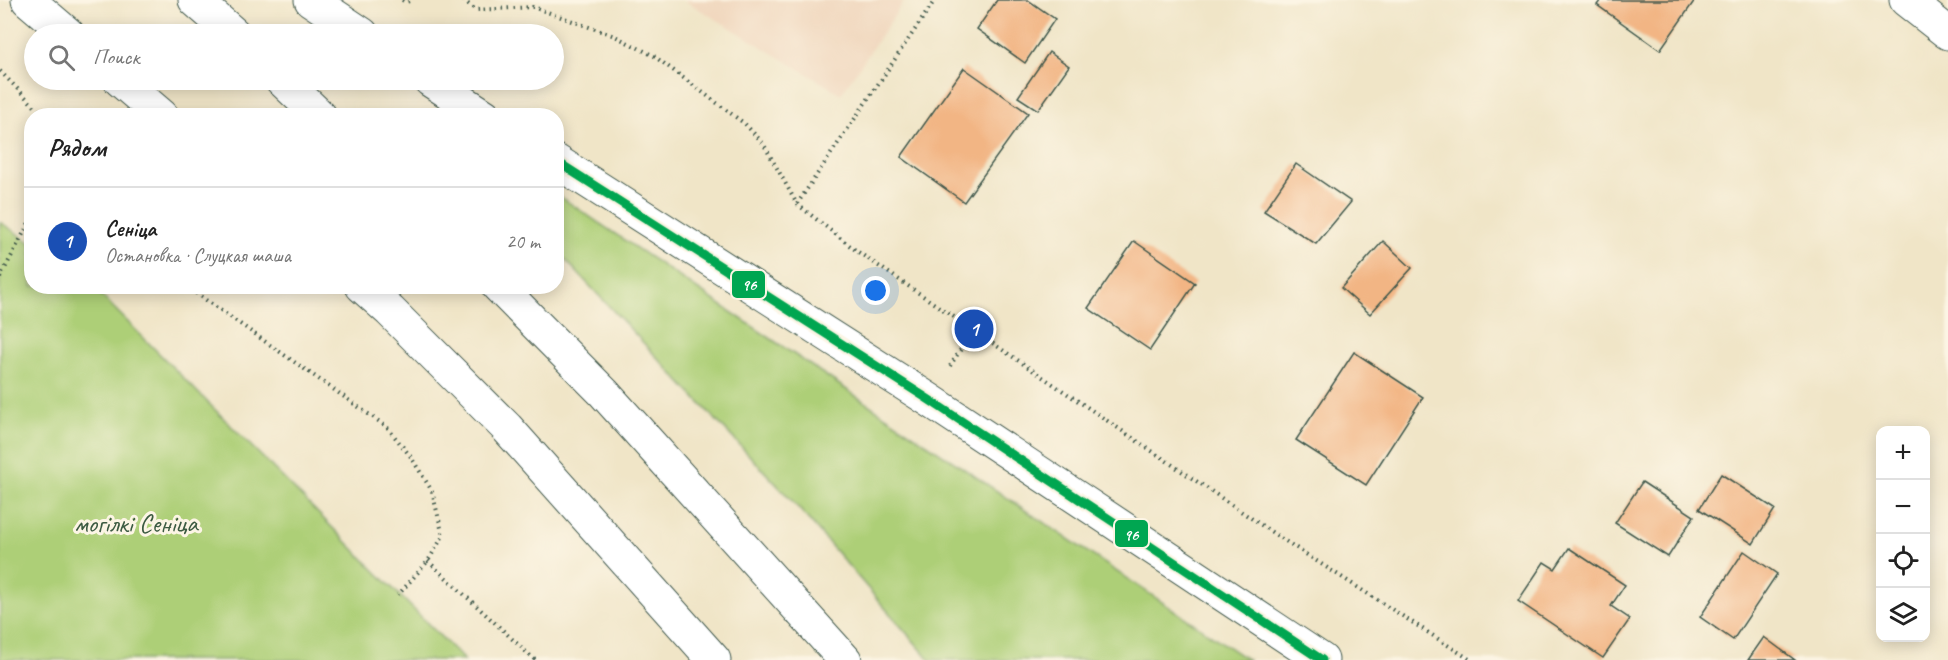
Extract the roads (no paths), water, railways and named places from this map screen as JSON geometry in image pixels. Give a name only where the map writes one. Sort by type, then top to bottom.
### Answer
[{"type":"main road","points":[[28,0],[56,24]]},
{"type":"main road","points":[[195,0],[223,24]]},
{"type":"main road","points":[[311,0],[348,24]]},
{"type":"main road","points":[[1905,0],[1948,33]]},
{"type":"main road","points":[[132,90],[153,108]]},
{"type":"main road","points":[[293,90],[312,108]]},
{"type":"main road","points":[[445,90],[473,108]]},
{"type":"main road","points":[[564,166],[928,399],[1322,660]]},
{"type":"main road","points":[[371,294],[507,428],[714,660]]},
{"type":"main road","points":[[506,294],[604,393],[845,660]]},
{"type":"main road","points":[[683,625],[704,660]]},
{"type":"place","name":"Сеніца","points":[[974,329]]},
{"type":"park label","name":"могілкі Сеніца","points":[[136,523]]}]
